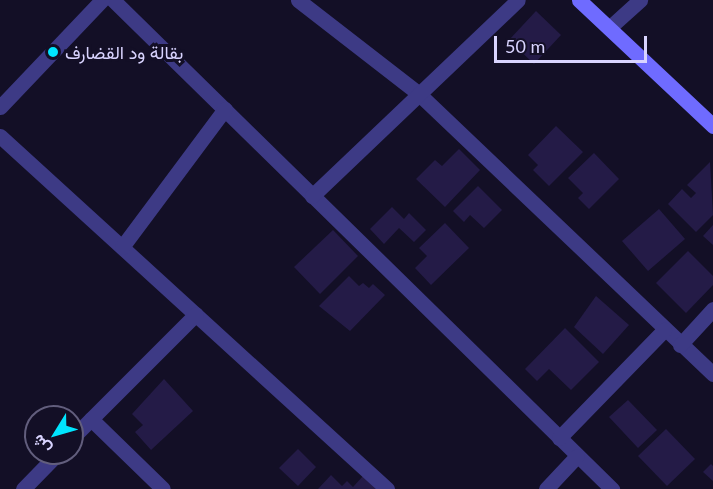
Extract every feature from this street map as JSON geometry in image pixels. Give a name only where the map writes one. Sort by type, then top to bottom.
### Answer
[{"type":"street","points":[[0,106],[102,0]]},
{"type":"street","points":[[113,0],[612,489]]},
{"type":"street","points":[[298,0],[419,94],[664,330],[713,374]]},
{"type":"street","points":[[312,196],[518,0]]},
{"type":"street","points":[[579,0],[713,126]]},
{"type":"street","points":[[609,28],[640,0]]},
{"type":"street","points":[[122,247],[225,109]]},
{"type":"street","points":[[0,136],[387,489]]},
{"type":"street","points":[[680,345],[713,309]]},
{"type":"street","points":[[84,426],[196,314]]},
{"type":"street","points":[[559,438],[664,330]]},
{"type":"street","points":[[91,419],[163,489]]},
{"type":"street","points":[[546,489],[577,456]]},
{"type":"street","points":[[23,489],[46,465]]},
{"type":"building","points":[[536,11],[561,35],[534,64],[509,40]]},
{"type":"building","points":[[556,126],[583,152],[549,186],[533,170],[538,165],[528,155]]},
{"type":"building","points":[[459,149],[480,170],[445,207],[416,179],[435,160],[442,166]]},
{"type":"building","points":[[594,153],[619,179],[589,209],[578,198],[583,193],[568,178]]},
{"type":"building","points":[[710,162],[713,215],[696,232],[668,204],[682,189],[691,198],[696,193],[687,185]]},
{"type":"building","points":[[478,186],[502,210],[484,228],[470,215],[464,222],[453,211]]},
{"type":"building","points":[[392,207],[404,219],[409,213],[426,230],[414,242],[399,228],[384,244],[370,229]]},
{"type":"building","points":[[659,209],[685,239],[648,271],[622,241]]},
{"type":"building","points":[[445,223],[469,248],[431,285],[415,268],[427,256],[419,248]]},
{"type":"building","points":[[713,225],[713,245],[703,236]]},
{"type":"building","points":[[333,230],[358,256],[320,294],[294,267]]},
{"type":"building","points":[[688,251],[713,276],[713,285],[686,313],[656,283]]},
{"type":"building","points":[[349,276],[359,286],[363,283],[369,288],[373,284],[385,295],[350,331],[319,306]]},
{"type":"building","points":[[596,296],[629,325],[603,354],[574,327]]},
{"type":"building","points":[[565,328],[599,362],[571,390],[549,369],[537,381],[525,369]]},
{"type":"building","points":[[164,379],[193,411],[151,450],[135,432],[143,425],[132,414]]},
{"type":"building","points":[[628,400],[657,430],[638,448],[609,417]]},
{"type":"building","points":[[666,429],[695,459],[667,486],[638,456]]},
{"type":"building","points":[[298,449],[316,467],[298,486],[279,468]]},
{"type":"building","points":[[711,464],[713,466],[713,481],[703,472]]},
{"type":"building","points":[[331,475],[342,486],[347,481],[353,487],[363,476],[376,489],[318,489]]},
{"type":"place","name":"بقالة ود القضارف","points":[[53,52]]}]
